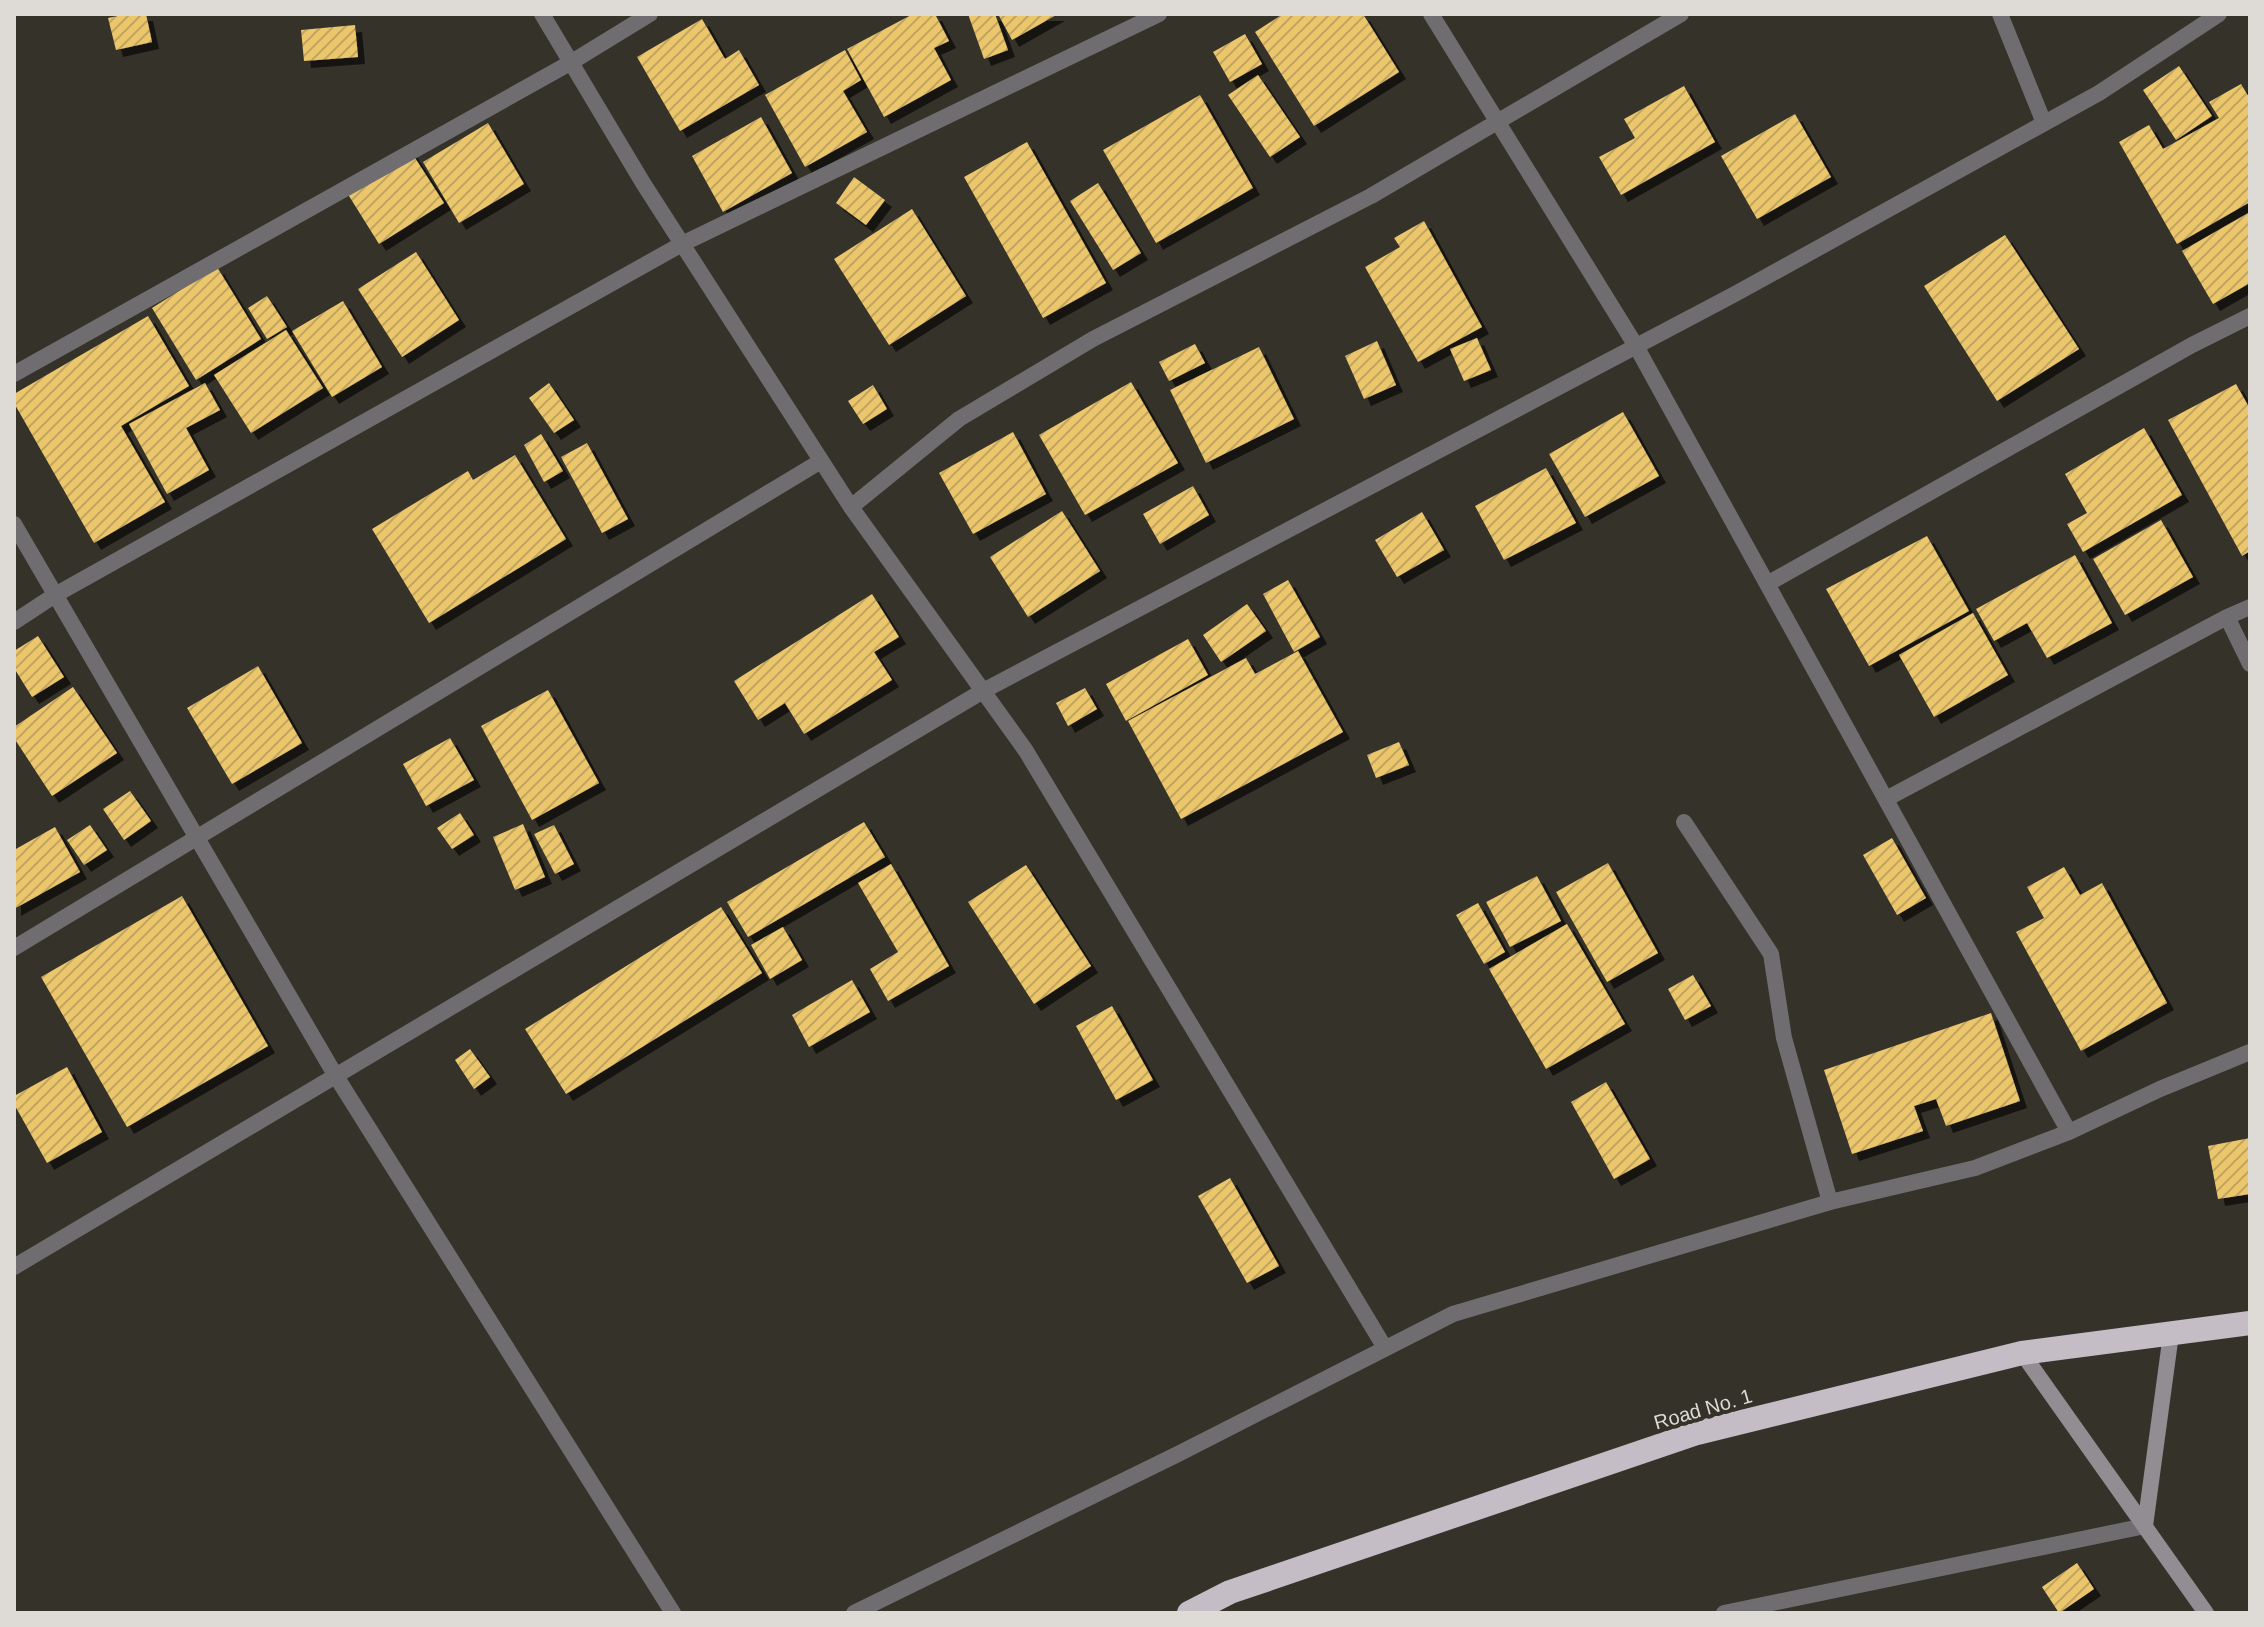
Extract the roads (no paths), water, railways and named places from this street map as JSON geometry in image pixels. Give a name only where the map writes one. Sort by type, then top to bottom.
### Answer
[{"type":"highway","name":"Road No. 1","points":[[1189,1613],[1230,1592],[1697,1433],[2022,1353],[2250,1323]]},
{"type":"street","points":[[542,14],[682,244],[851,507],[1026,751],[1385,1348]]},
{"type":"street","points":[[14,374],[570,63],[650,14]]},
{"type":"street","points":[[14,622],[55,595],[682,244],[1159,14]]},
{"type":"street","points":[[1431,14],[1636,346],[2069,1132]]},
{"type":"street","points":[[851,507],[959,419],[1066,355],[1371,196],[1681,14]]},
{"type":"street","points":[[2000,14],[2044,123]]},
{"type":"street","points":[[14,1267],[334,1073],[983,691],[1636,346],[2099,93],[2219,14]]},
{"type":"street","points":[[1767,584],[2192,345],[2250,316]]},
{"type":"street","points":[[14,948],[821,461]]},
{"type":"street","points":[[14,524],[334,1073],[673,1613]]},
{"type":"street","points":[[1886,799],[2250,607]]},
{"type":"street","points":[[2227,617],[2250,664]]},
{"type":"street","points":[[1684,822],[1771,954],[1784,1038],[1830,1202]]},
{"type":"street","points":[[854,1613],[1178,1454],[1453,1314],[1830,1202],[1975,1168],[2069,1132],[2160,1089],[2250,1052]]},
{"type":"street","points":[[2145,1526],[2171,1334]]},
{"type":"street","points":[[2022,1353],[2206,1613]]},
{"type":"street","points":[[1724,1613],[2145,1526]]}]
